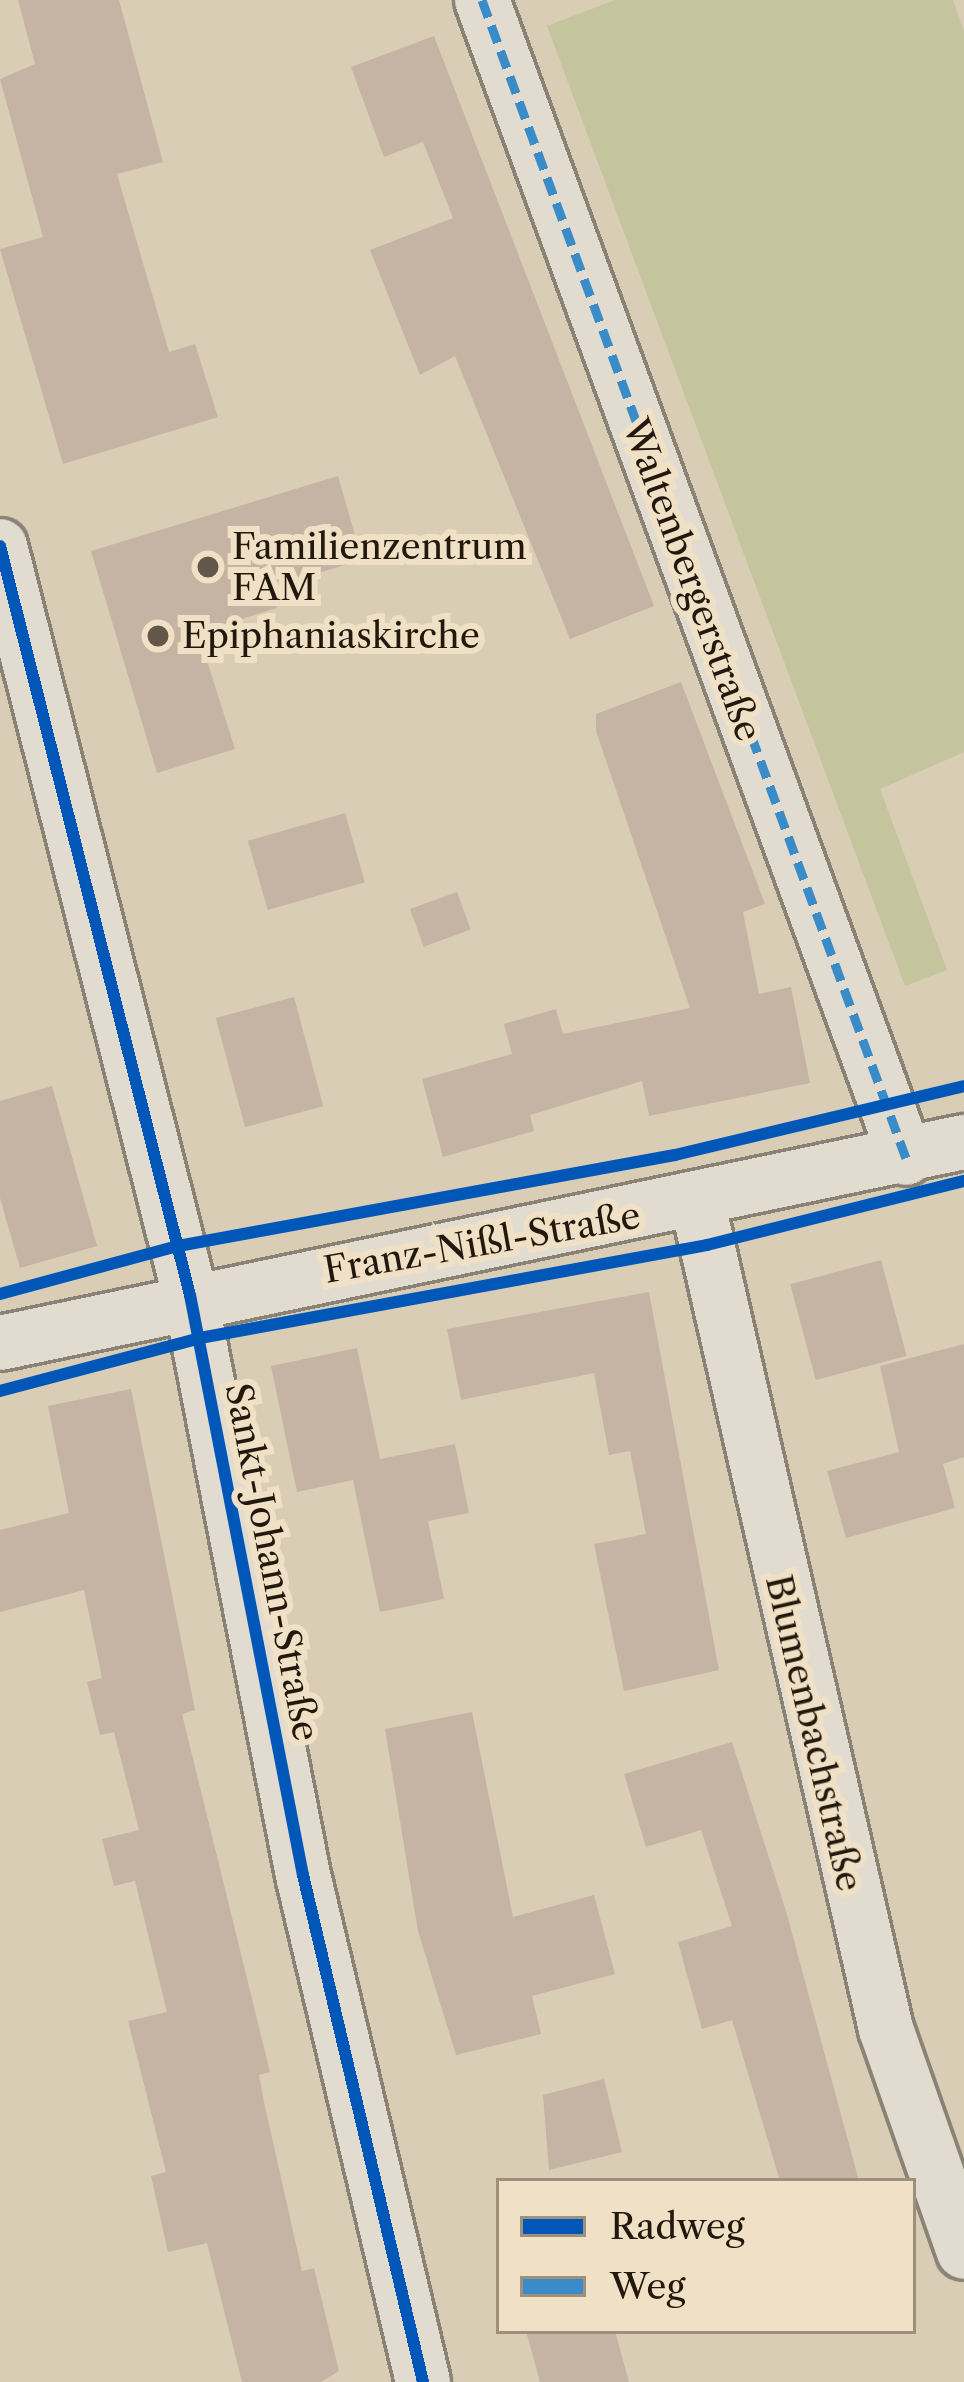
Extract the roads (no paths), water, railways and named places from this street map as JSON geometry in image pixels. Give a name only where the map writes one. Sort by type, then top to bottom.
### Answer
[{"type":"street","name":"Waltenbergerstraße","points":[[482,0],[906,1158]]},
{"type":"street","name":"Sankt-Johann-Straße","points":[[3,566],[190,1295],[303,1875],[423,2382]]},
{"type":"street","name":"Franz-Nißl-Straße","points":[[0,1343],[190,1295],[698,1205],[964,1142]]},
{"type":"street","name":"Blumenbachstraße","points":[[698,1205],[886,2029],[964,2252]]},
{"type":"place","name":"Familienzentrum FAM","points":[[208,567]]},
{"type":"place","name":"Epiphaniaskirche","points":[[158,636]]}]
